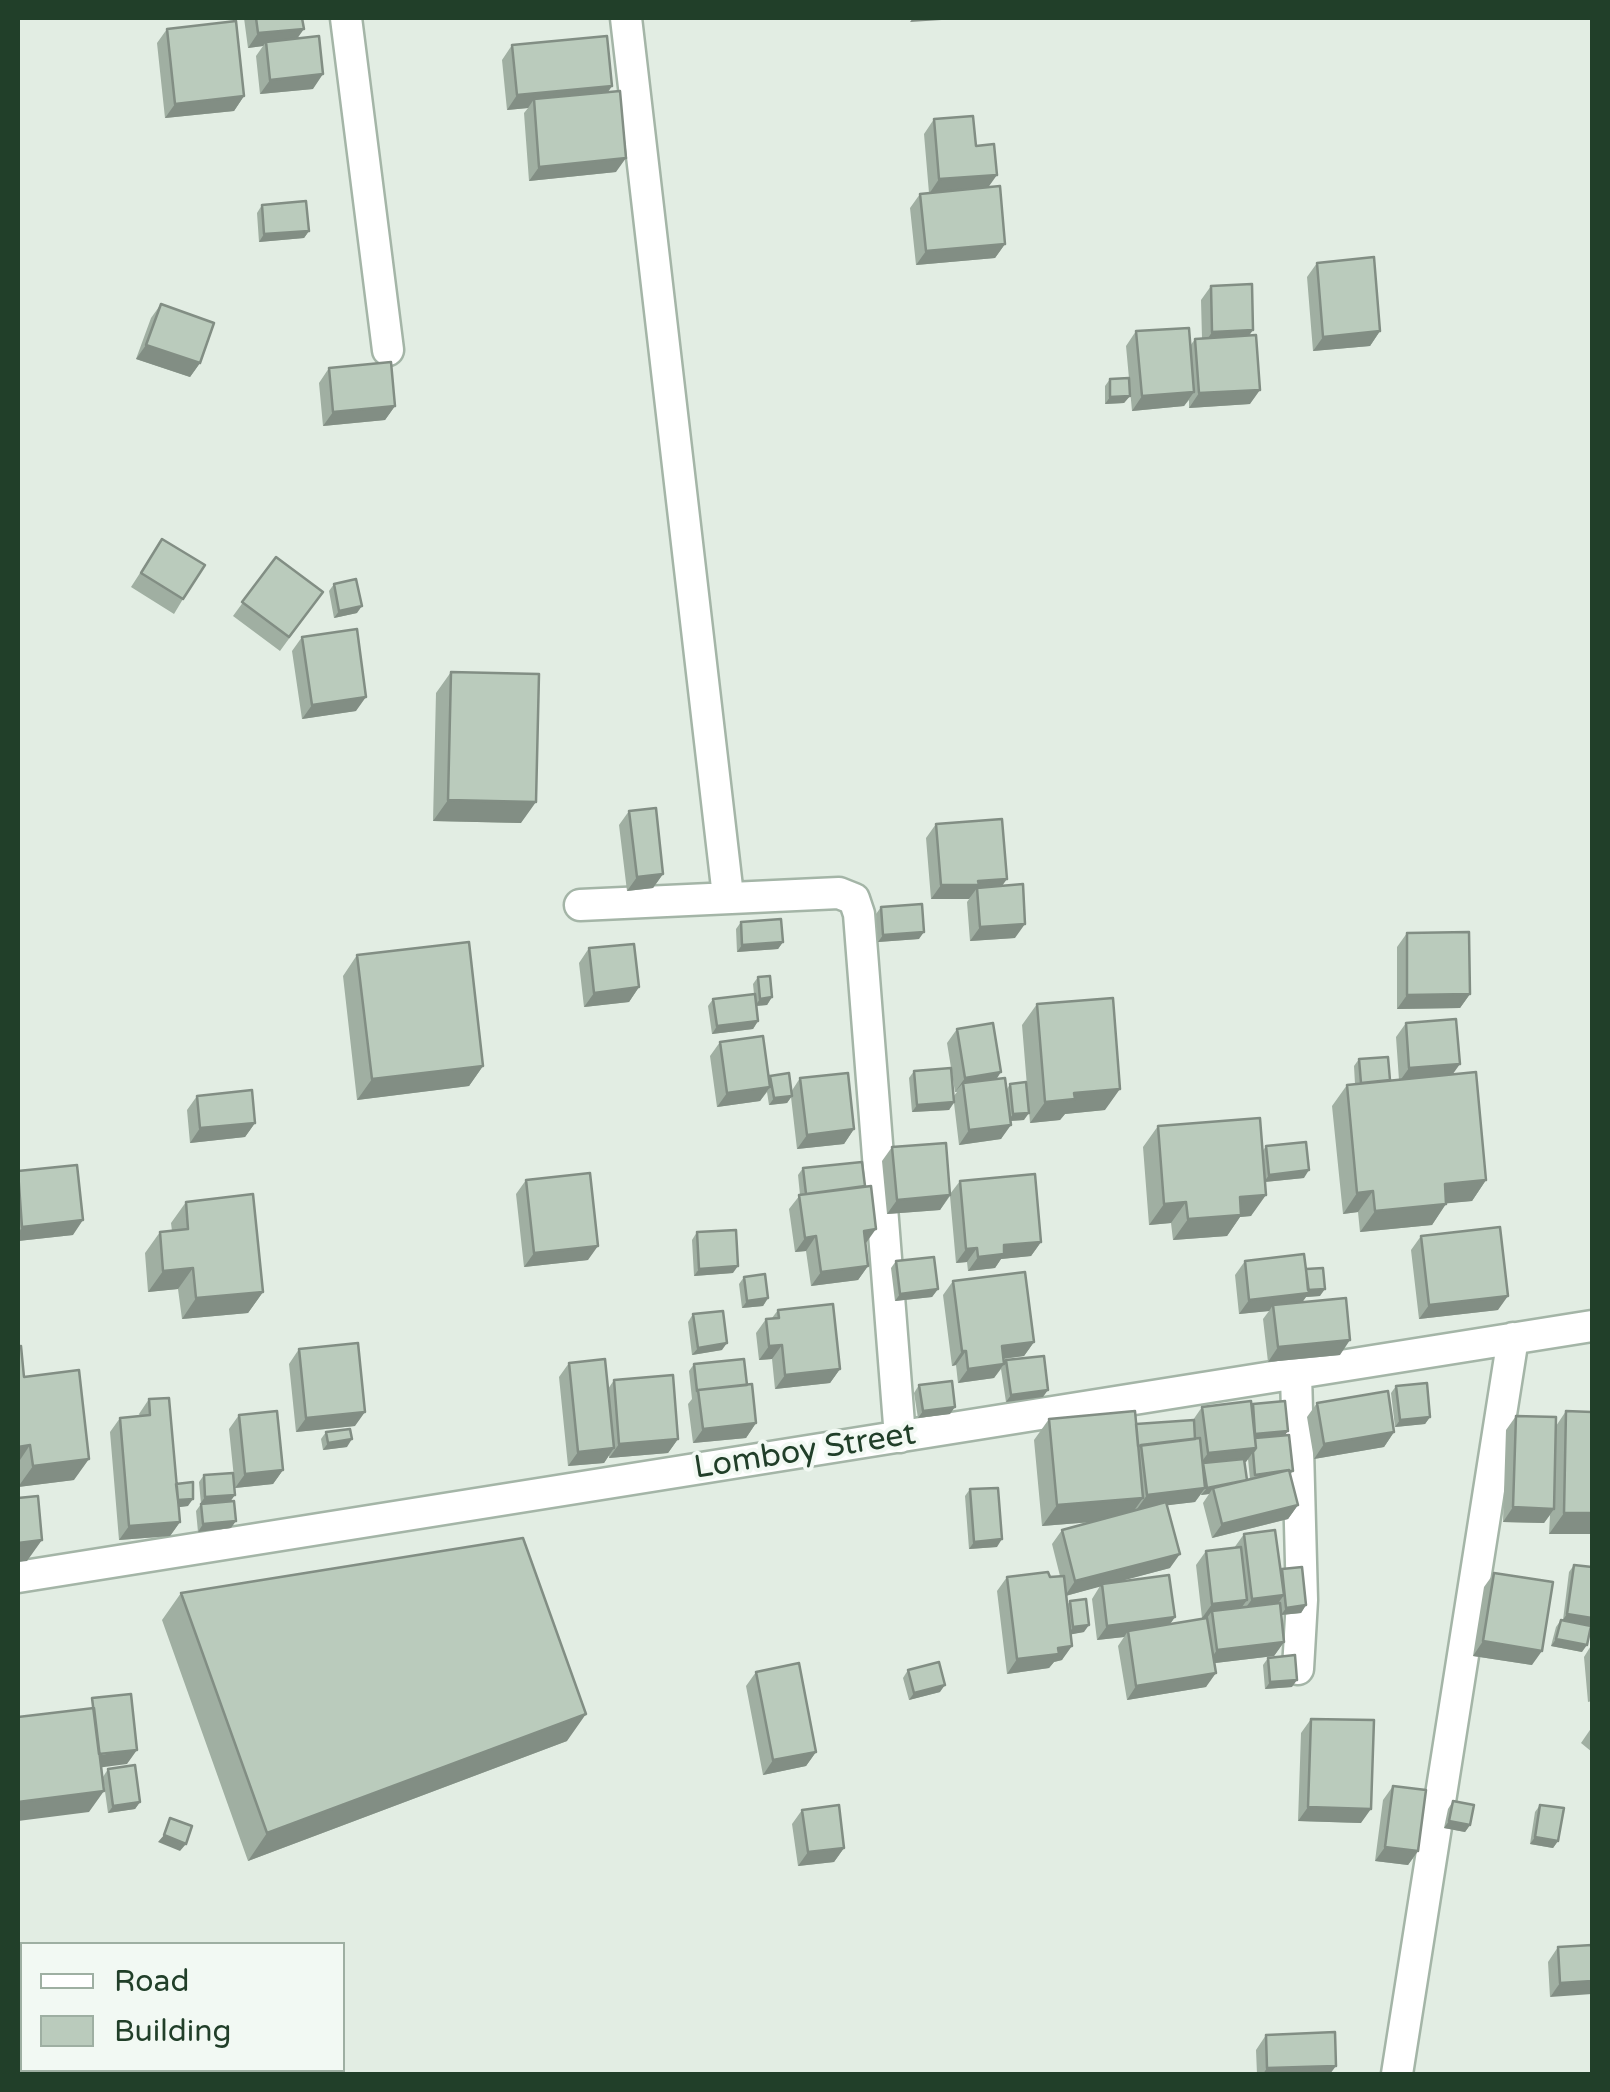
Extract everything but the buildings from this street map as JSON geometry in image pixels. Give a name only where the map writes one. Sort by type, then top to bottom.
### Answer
[{"type":"street","points":[[346,18],[388,350]]},
{"type":"street","points":[[626,18],[728,896]]},
{"type":"street","points":[[580,905],[840,893],[854,899],[859,914],[900,1437]]},
{"type":"street","name":"Lomboy Street","points":[[18,1576],[1592,1326]]},
{"type":"street","points":[[1397,2074],[1513,1338]]},
{"type":"street","points":[[1296,1374],[1302,1600],[1298,1669]]}]
